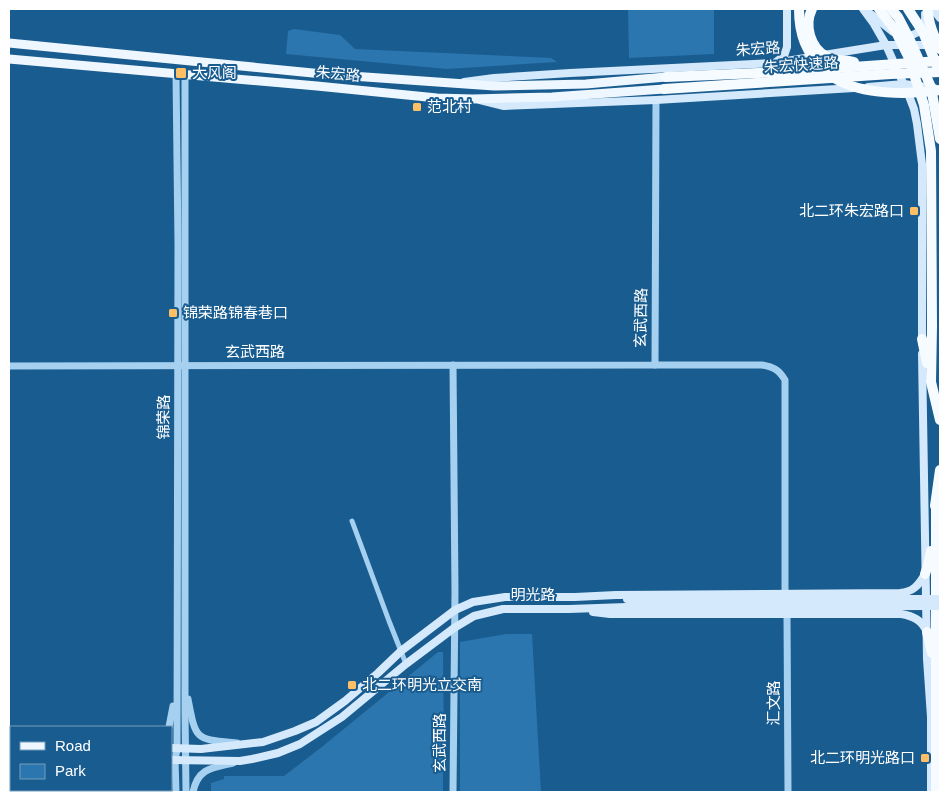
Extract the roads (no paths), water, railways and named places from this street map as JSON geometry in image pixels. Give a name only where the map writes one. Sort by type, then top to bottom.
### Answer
[{"type":"highway","points":[[799,9],[800,29],[807,49],[817,63],[832,77],[842,83],[887,92],[914,93],[940,89]]},
{"type":"highway","points":[[812,9],[809,14],[809,32],[812,40],[821,52],[833,59],[873,65]]},
{"type":"highway","points":[[878,9],[894,30],[908,56],[924,105],[931,151],[931,382]]},
{"type":"highway","points":[[890,9],[898,18],[909,38],[931,87],[940,139]]},
{"type":"highway","points":[[908,9],[923,32],[940,76]]},
{"type":"highway","points":[[928,9],[933,34],[940,49]]},
{"type":"highway","name":"朱宏快速路","points":[[666,77],[780,72],[940,61]]},
{"type":"highway","name":"朱宏快速路","points":[[664,89],[940,72]]},
{"type":"highway","points":[[922,340],[940,420]]},
{"type":"highway","points":[[925,574],[931,554],[940,470]]},
{"type":"highway","points":[[935,791],[936,500]]},
{"type":"highway","points":[[927,632],[934,659],[936,688]]},
{"type":"main road","points":[[774,64],[784,56],[787,47],[787,9]]},
{"type":"main road","points":[[863,9],[892,31],[905,36],[915,35],[924,26],[926,19],[923,9]]},
{"type":"main road","points":[[863,9],[886,45],[914,108],[922,164],[925,574],[927,658],[935,791]]},
{"type":"main road","points":[[933,9],[940,18]]},
{"type":"main road","name":"朱宏路","points":[[9,43],[323,74],[494,86],[586,84],[666,77]]},
{"type":"main road","name":"朱宏路","points":[[457,82],[570,73],[774,64],[886,45],[940,45]]},
{"type":"main road","name":"朱宏路","points":[[9,59],[437,98],[552,97],[664,89]]},
{"type":"main road","points":[[473,99],[504,106],[656,100],[904,84],[940,89]]},
{"type":"main road","name":"明光路","points":[[575,598],[616,595],[907,592],[917,586],[925,574]]},
{"type":"main road","name":"明光路","points":[[174,748],[201,749],[262,742],[316,722],[378,674],[401,651],[455,610],[473,602],[505,597],[575,598],[627,603],[940,606]]},
{"type":"main road","name":"明光路","points":[[173,760],[240,761],[266,757],[300,744],[342,717],[406,664],[454,628],[474,616],[502,608],[569,609],[627,603],[940,599]]},
{"type":"main road","points":[[569,609],[610,614],[901,614],[908,615],[921,622],[927,632]]},
{"type":"street","name":"锦荣路","points":[[180,74],[178,245],[186,792]]},
{"type":"street","name":"玄武西路","points":[[9,366],[655,365],[656,100]]},
{"type":"street","name":"玄武西路","points":[[453,365],[454,792]]},
{"type":"street","points":[[655,365],[773,366],[785,380],[785,594]]},
{"type":"street","name":"锦荣路","points":[[176,792],[173,760],[177,678],[181,366]]},
{"type":"street","points":[[352,521],[406,664]]},
{"type":"street","name":"汇文路","points":[[787,614],[788,792]]},
{"type":"street","points":[[169,726],[177,678]]},
{"type":"street","points":[[185,682],[194,726],[198,733],[207,740],[247,744]]},
{"type":"street","points":[[193,792],[196,781],[203,772],[240,761]]},
{"type":"place","name":"大风阁","points":[[181,73]]},
{"type":"place","name":"范北村","points":[[417,107]]},
{"type":"place","name":"北二环朱宏路口","points":[[914,211]]},
{"type":"place","name":"锦荣路锦春巷口","points":[[173,313]]},
{"type":"place","name":"北二环明光立交南","points":[[352,685]]},
{"type":"place","name":"北二环明光路口","points":[[925,758]]}]
